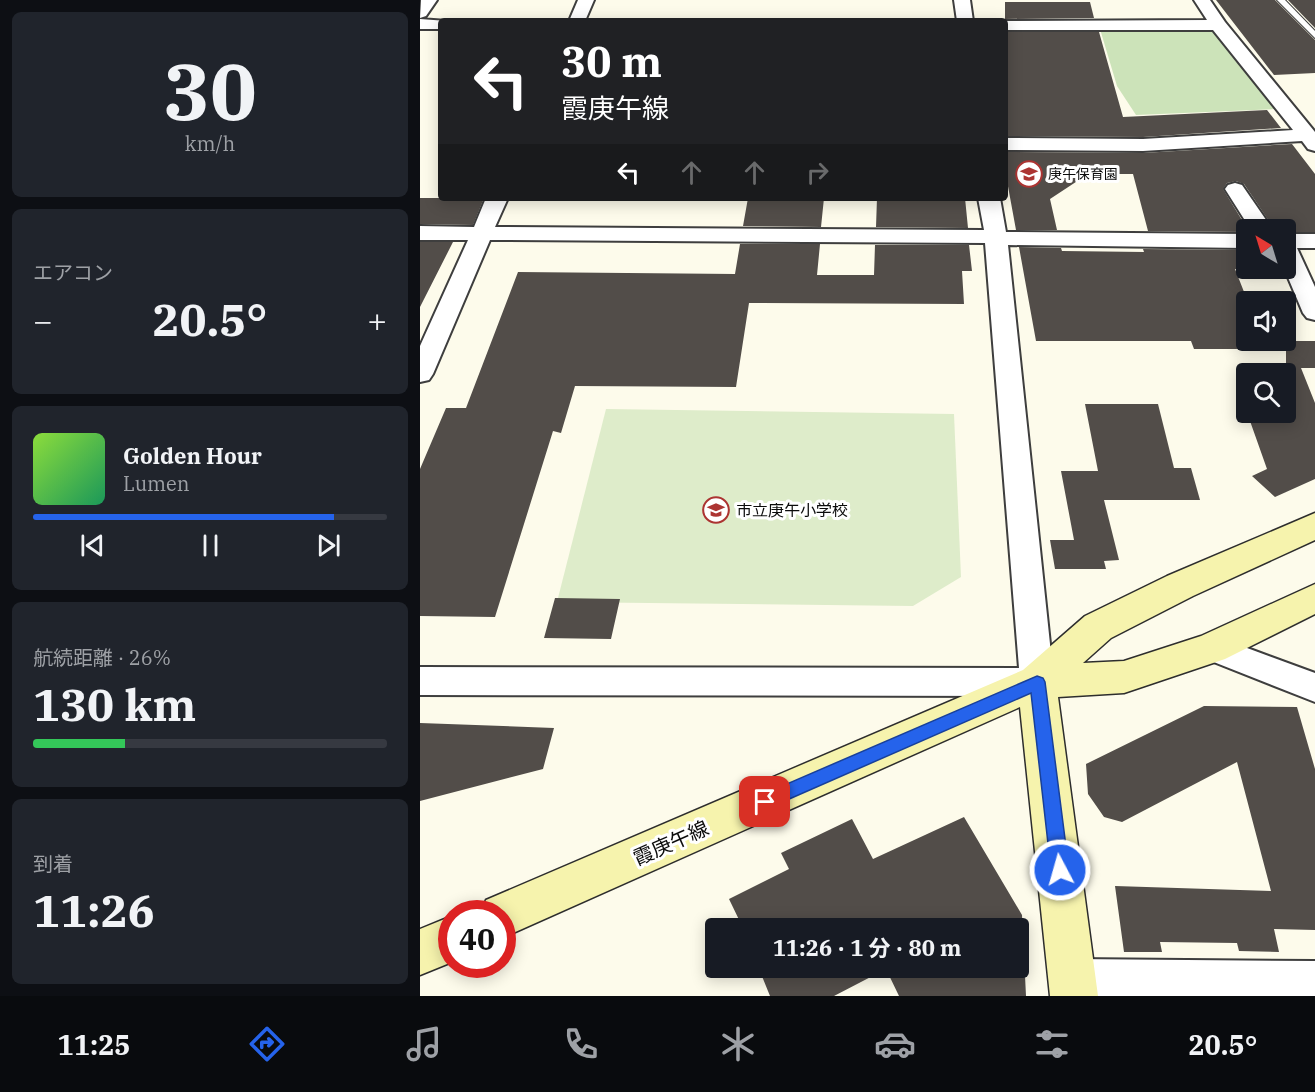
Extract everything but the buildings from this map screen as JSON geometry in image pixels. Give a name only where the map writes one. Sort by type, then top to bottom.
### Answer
[{"type":"street","points":[[420,13],[429,0]]},
{"type":"street","points":[[578,18],[586,0]]},
{"type":"street","points":[[962,0],[965,18]]},
{"type":"street","points":[[1202,0],[1218,25],[1311,140]]},
{"type":"street","points":[[420,24],[438,24]]},
{"type":"street","points":[[1008,25],[1218,25]]},
{"type":"street","points":[[1008,144],[1143,145],[1311,140]]},
{"type":"street","points":[[1235,189],[1255,219]]},
{"type":"street","points":[[420,374],[496,201]]},
{"type":"street","points":[[989,201],[996,238],[1037,682],[1073,988],[1315,981]]},
{"type":"street","points":[[420,233],[1236,241]]},
{"type":"street","points":[[1296,241],[1315,241]]},
{"type":"street","points":[[1296,270],[1315,313]]},
{"type":"street","points":[[1037,682],[1098,627],[1179,586],[1315,526]]},
{"type":"street","points":[[420,681],[1037,682],[1124,677],[1212,648],[1315,598]]},
{"type":"street","points":[[1212,648],[1315,688]]},
{"type":"street","name":"霞庚午線","points":[[516,910],[1037,682]]},
{"type":"street","points":[[420,952],[438,945]]},
{"type":"lane","points":[[1281,0],[1315,36]]},
{"type":"green space","points":[[1202,28],[1214,32],[1275,109],[1136,115],[1117,86],[1100,29]]},
{"type":"green space","points":[[606,409],[954,414],[961,577],[913,606],[557,602]]},
{"type":"place","name":"庚午保育園","points":[[1029,174]]},
{"type":"place","name":"市立庚午小学校","points":[[716,510]]},
{"type":"route","points":[[765,802],[1037,682],[1060,870]]}]
